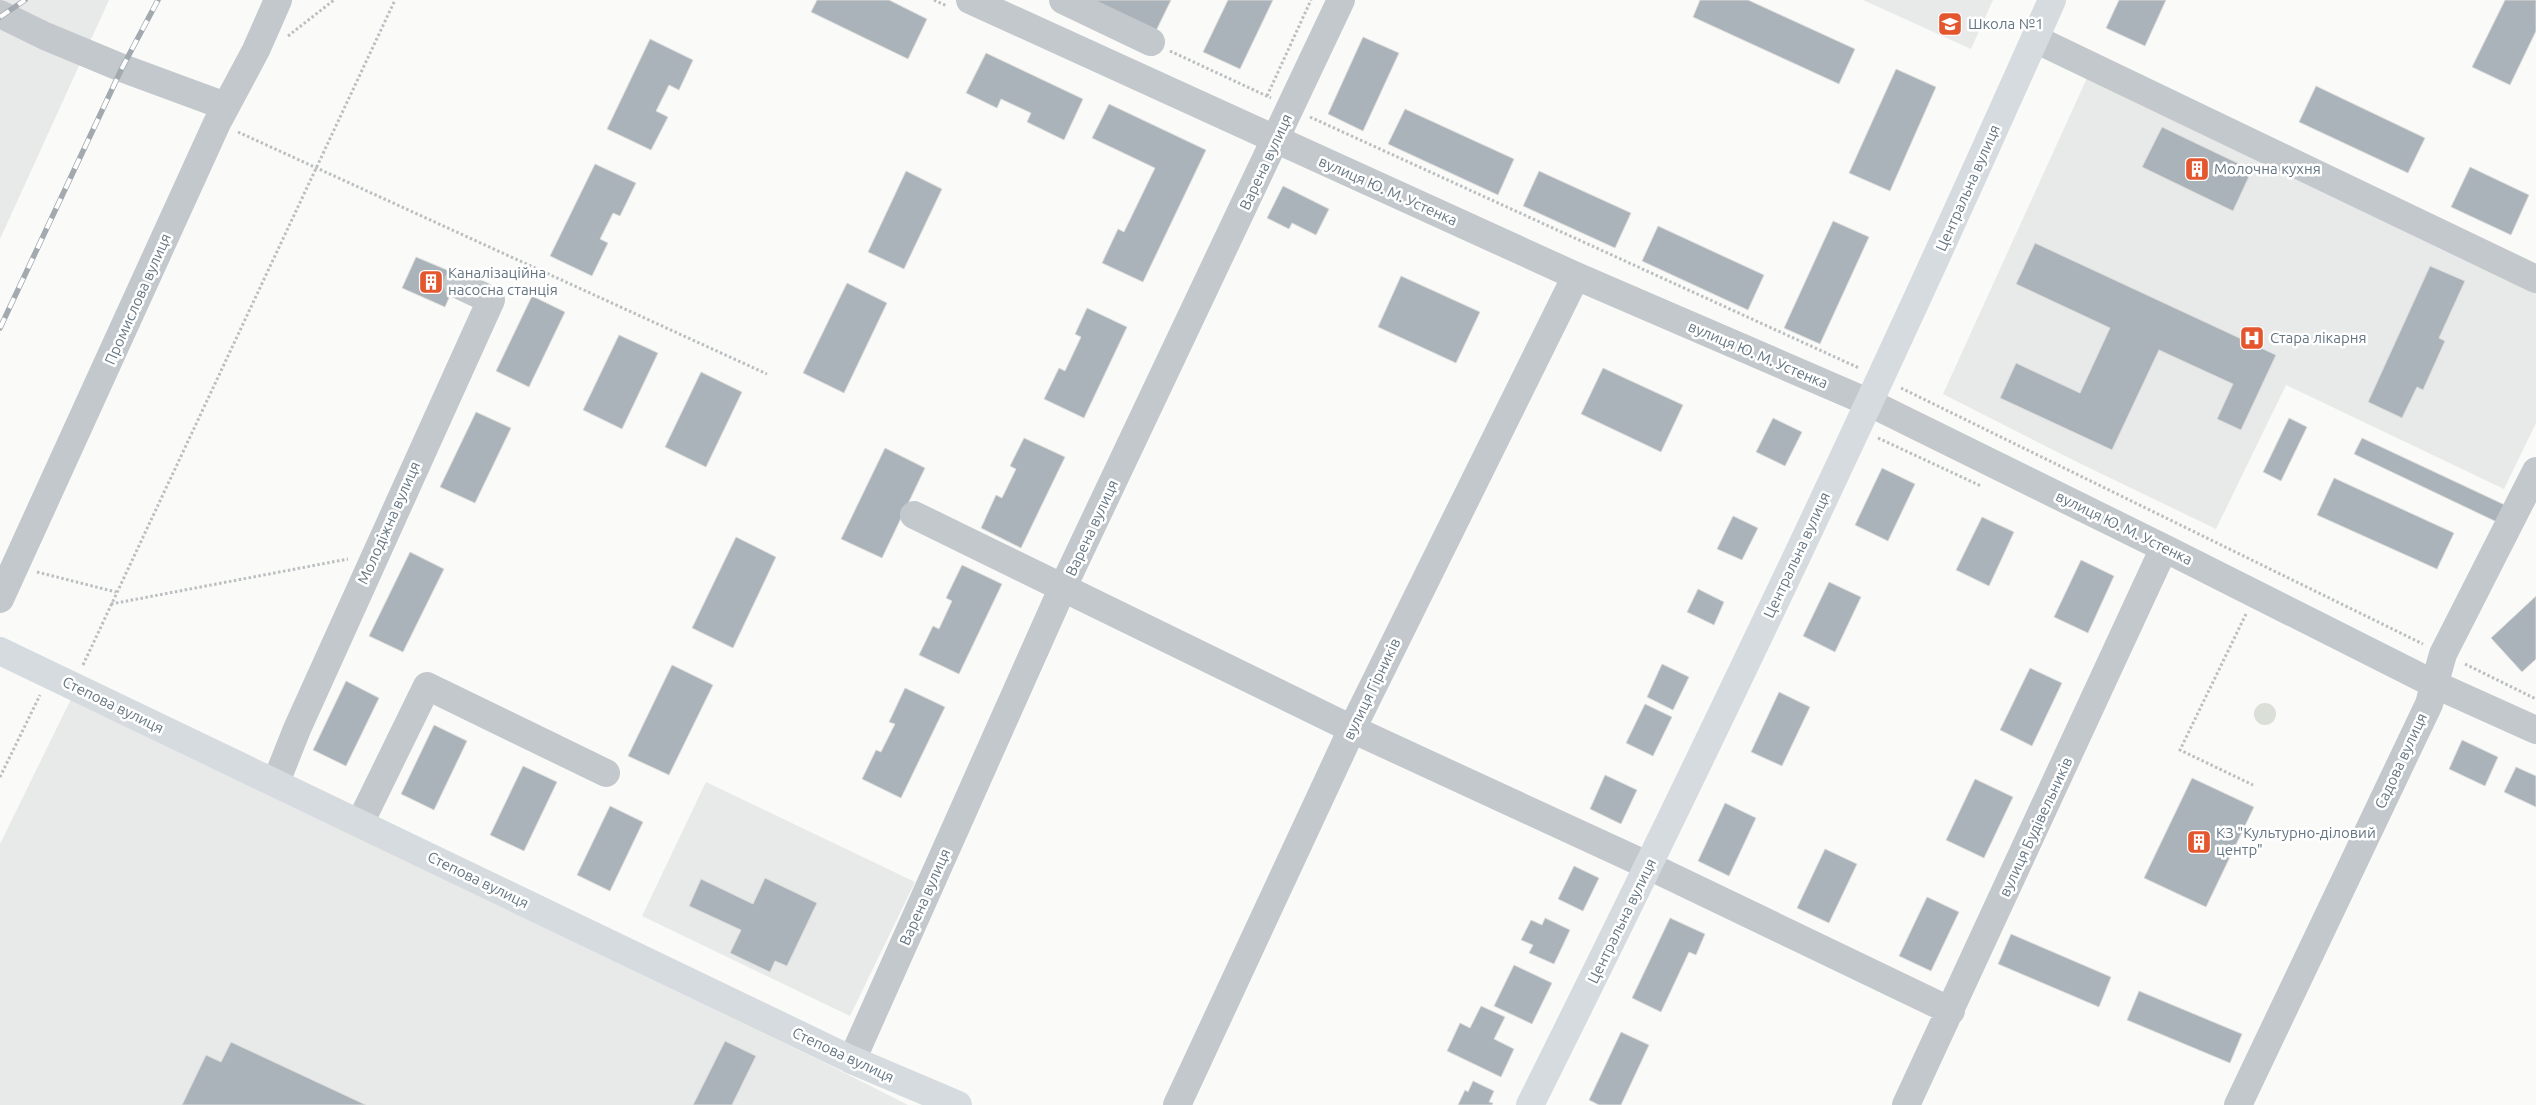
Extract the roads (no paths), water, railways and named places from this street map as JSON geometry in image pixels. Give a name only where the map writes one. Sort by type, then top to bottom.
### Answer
[{"type":"main road","name":"Центральна вулиця","points":[[1530,1105],[1649,866],[1870,403],[2052,0]]},
{"type":"main road","name":"Степова вулиця","points":[[0,651],[852,1060],[958,1105]]},
{"type":"street","name":"Промислова вулиця","points":[[0,599],[221,115],[256,50],[278,0]]},
{"type":"street","name":"вулиця Ю. М. Устенка","points":[[970,0],[1576,276],[1870,403],[2436,685],[2536,730]]},
{"type":"street","points":[[1063,0],[1151,42]]},
{"type":"street","name":"Варена вулиця","points":[[852,1060],[1064,587],[1341,0]]},
{"type":"street","points":[[0,14],[45,36],[122,68],[221,115]]},
{"type":"street","points":[[2035,39],[2536,279]]},
{"type":"street","name":"вулиця Гірників","points":[[1177,1105],[1352,729],[1576,276]]},
{"type":"street","name":"Молодіжна вулиця","points":[[276,782],[297,728],[491,300],[457,284]]},
{"type":"street","name":"Садова вулиця","points":[[2238,1105],[2436,685],[2443,654],[2536,471]]},
{"type":"street","points":[[914,515],[1352,729],[1649,866],[1951,1011]]},
{"type":"street","name":"вулиця Будівельників","points":[[1906,1105],[2164,548]]},
{"type":"street","points":[[360,823],[427,686],[606,773]]},
{"type":"railway","points":[[0,17],[25,0]]},
{"type":"railway","points":[[0,328],[122,68],[158,0]]},
{"type":"place","name":"Школа №1","points":[[1950,24]]},
{"type":"place","name":"Молочна кухня","points":[[2197,169]]},
{"type":"place","name":"Каналізаційна насосна станція","points":[[431,282]]},
{"type":"place","name":"Стара лікарня","points":[[2252,338]]},
{"type":"place","name":"КЗ \"Культурно-діловий центр\"","points":[[2199,842]]}]
